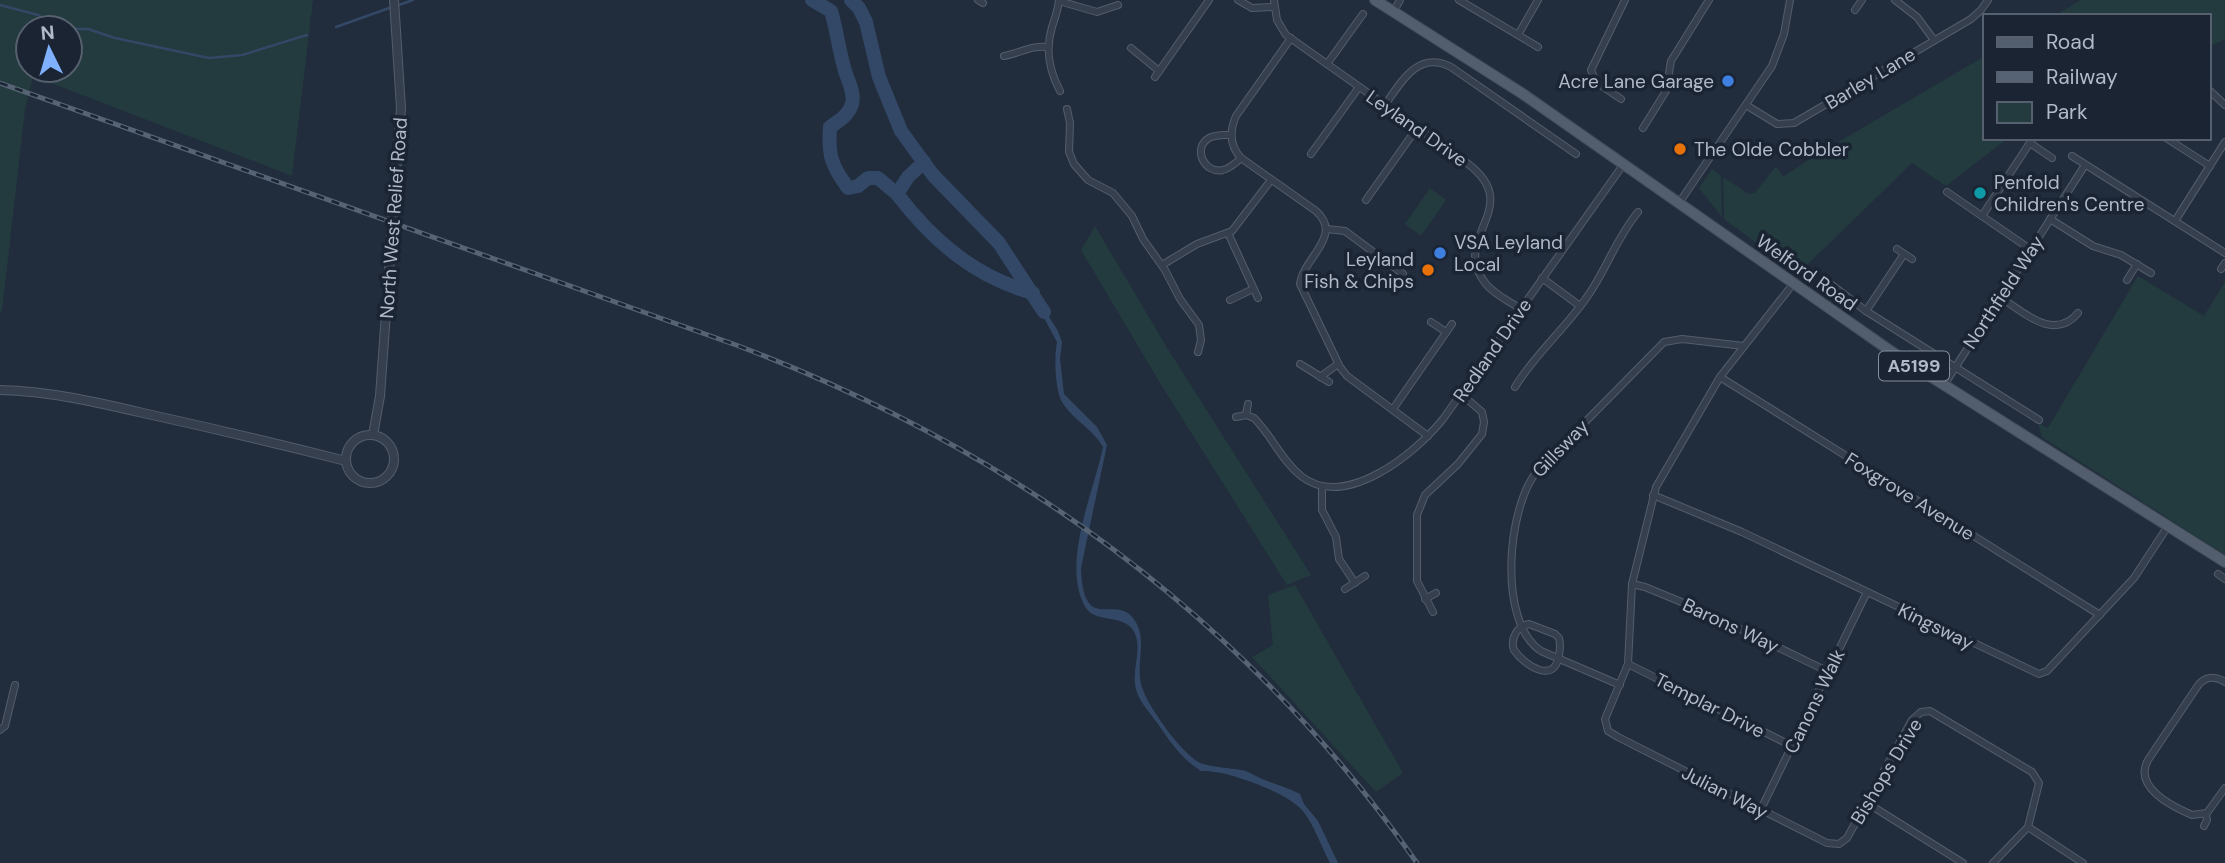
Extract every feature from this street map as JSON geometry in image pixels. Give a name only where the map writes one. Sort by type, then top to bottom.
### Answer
[{"type":"main road","name":"Welford Road","points":[[1375,0],[1523,94],[1793,284],[1944,385],[2225,562]]},
{"type":"street","name":"North West Relief Road","points":[[373,435],[380,396],[401,108],[394,0]]},
{"type":"street","points":[[1131,48],[1157,74],[1209,0]]},
{"type":"street","points":[[1238,0],[1252,8],[1274,4]]},
{"type":"street","points":[[1394,11],[1400,0]]},
{"type":"street","points":[[1459,0],[1538,47]]},
{"type":"street","points":[[1518,35],[1538,0]]},
{"type":"street","points":[[1621,99],[1597,82],[1591,70],[1625,0]]},
{"type":"street","points":[[1643,128],[1666,91],[1671,61],[1709,0]]},
{"type":"street","points":[[1679,203],[1776,57],[1784,34],[1790,0]]},
{"type":"street","points":[[1855,10],[1862,0]]},
{"type":"street","points":[[1895,0],[1917,16],[1934,40]]},
{"type":"street","name":"Barley Lane","points":[[1746,105],[1777,124],[1794,123],[1976,15],[1988,0]]},
{"type":"street","points":[[1060,91],[1050,70],[1048,47],[1059,1],[1097,12],[1118,5]]},
{"type":"street","name":"Leyland Drive","points":[[1274,4],[1280,26],[1291,38],[1476,169],[1486,181],[1491,207],[1476,244],[1476,265],[1491,289],[1521,309]]},
{"type":"street","points":[[1327,64],[1363,14]]},
{"type":"street","points":[[1291,38],[1236,116],[1231,135],[1234,148],[1241,158],[1317,211],[1324,220],[1327,229],[1325,239],[1303,272],[1300,284],[1338,363],[1347,376],[1428,436]]},
{"type":"street","points":[[1004,56],[1034,46],[1048,47]]},
{"type":"street","points":[[1385,105],[1412,69],[1426,62],[1442,62],[1576,154]]},
{"type":"street","points":[[1311,154],[1359,87]]},
{"type":"street","points":[[2211,92],[2225,105]]},
{"type":"street","points":[[1067,109],[1070,123],[1069,152],[1074,164],[1088,180],[1108,190],[1132,216],[1143,239],[1199,325],[1201,340],[1198,352]]},
{"type":"street","points":[[1366,200],[1417,128]]},
{"type":"street","points":[[1231,135],[1214,136],[1207,140],[1201,150],[1202,159],[1210,169],[1220,171],[1241,158]]},
{"type":"street","points":[[2169,140],[2210,166]]},
{"type":"street","points":[[1982,216],[2031,141],[2052,158]]},
{"type":"street","points":[[2175,221],[2225,142]]},
{"type":"street","points":[[2072,156],[2225,253]]},
{"type":"street","name":"Northfield Way","points":[[1944,385],[2085,164]]},
{"type":"street","name":"Redland Drive","points":[[1322,486],[1346,486],[1367,478],[1391,465],[1428,436],[1461,394],[1623,165]]},
{"type":"street","points":[[1162,265],[1197,244],[1228,233],[1271,180]]},
{"type":"street","points":[[1947,192],[2030,249]]},
{"type":"street","points":[[1516,387],[1528,366],[1580,306],[1638,212]]},
{"type":"street","points":[[2050,219],[2092,246],[2122,255],[2151,273]]},
{"type":"street","points":[[1327,229],[1345,231],[1403,274]]},
{"type":"street","points":[[1228,233],[1258,298]]},
{"type":"street","points":[[1897,249],[1912,259]]},
{"type":"street","points":[[1866,311],[1904,254]]},
{"type":"street","points":[[2127,280],[2137,264]]},
{"type":"street","points":[[1542,278],[1580,306]]},
{"type":"street","name":"Welford Road","points":[[1824,279],[1866,311],[2039,420]]},
{"type":"street","points":[[1559,659],[1561,643],[1557,636],[1529,624],[1521,628],[1533,646],[1559,659],[1620,685],[1628,664],[1632,584],[1653,495],[1720,377],[1793,284]]},
{"type":"street","points":[[1230,300],[1253,289]]},
{"type":"street","points":[[2000,297],[2040,323],[2053,326],[2065,324],[2078,313]]},
{"type":"street","points":[[1431,322],[1446,332]]},
{"type":"street","points":[[1393,409],[1452,324]]},
{"type":"street","points":[[2052,336],[2053,326]]},
{"type":"street","name":"Gillsway","points":[[1559,659],[1556,668],[1549,671],[1522,659],[1512,643],[1521,628],[1516,612],[1511,550],[1530,479],[1664,342],[1682,339],[1744,346]]},
{"type":"street","points":[[1320,377],[1338,363]]},
{"type":"street","points":[[1300,364],[1329,382]]},
{"type":"street","name":"Foxgrove Avenue","points":[[1720,377],[2100,615]]},
{"type":"street","points":[[0,390],[90,401],[346,461]]},
{"type":"street","points":[[1433,612],[1417,581],[1417,522],[1419,508],[1428,492],[1468,452],[1484,428],[1482,412],[1461,394]]},
{"type":"street","points":[[1246,415],[1248,404]]},
{"type":"street","points":[[1236,417],[1246,415],[1257,421],[1299,475],[1322,486],[1322,510],[1336,537],[1339,559],[1355,583]]},
{"type":"street","points":[[373,435],[387,442],[392,448],[394,463],[387,477],[380,481],[365,482],[352,474],[346,461],[347,452],[357,439],[373,435]]},
{"type":"street","name":"Kingsway","points":[[1653,495],[1742,532],[2039,674],[2047,671],[2134,578],[2168,526]]},
{"type":"street","points":[[2218,574],[2225,579]]},
{"type":"street","points":[[1345,589],[1365,576]]},
{"type":"street","name":"Barons Way","points":[[1632,584],[1701,610],[1829,671]]},
{"type":"street","name":"Canons Walk","points":[[1761,809],[1867,592]]},
{"type":"street","points":[[1426,599],[1436,593]]},
{"type":"street","name":"Templar Drive","points":[[1628,664],[1792,746]]},
{"type":"street","points":[[2206,814],[2192,815],[2154,792],[2147,786],[2143,771],[2199,684],[2213,678],[2225,682]]},
{"type":"street","points":[[0,730],[5,726],[15,685]]},
{"type":"street","name":"Julian Way","points":[[1620,685],[1605,719],[1607,728],[1614,735],[1827,843],[1839,844]]},
{"type":"street","name":"Bishops Drive","points":[[1839,844],[1847,838],[1912,720],[1921,712],[1930,712],[2036,775],[2039,788],[2028,827]]},
{"type":"street","points":[[2204,826],[2206,814],[2225,788]]},
{"type":"street","points":[[1867,803],[1963,863]]},
{"type":"street","points":[[1993,863],[2028,827],[2083,863]]},
{"type":"green space","points":[[0,0],[313,0],[292,176],[54,84],[84,84],[84,14],[14,14],[14,84],[31,84],[25,109],[0,312]]},
{"type":"green space","points":[[2081,0],[2225,0],[2225,39],[2211,46],[2211,14],[2057,14]]},
{"type":"green space","points":[[1983,57],[1983,140],[2005,140],[1946,186],[1912,163],[1803,269],[1768,243],[1765,246],[1758,244],[1724,219],[1723,177],[1749,194],[1755,193],[1776,166],[1783,177]]},
{"type":"green space","points":[[1712,169],[1721,175],[1722,217],[1699,188]]},
{"type":"green space","points":[[1430,188],[1446,200],[1421,236],[1405,224]]},
{"type":"green space","points":[[1095,226],[1166,346],[1311,575],[1287,585],[1160,383],[1081,250]]},
{"type":"green space","points":[[2138,276],[2204,316],[2225,282],[2225,555],[2042,437],[2038,423],[2048,428]]},
{"type":"green space","points":[[1295,585],[1403,773],[1376,792],[1252,657],[1273,645],[1268,595]]},
{"type":"water","points":[[1029,295],[1037,298],[1062,342],[1060,359],[1064,394],[1097,427],[1107,445],[1081,568],[1087,601],[1093,607],[1117,609],[1133,618],[1140,635],[1140,681],[1143,690],[1160,720],[1187,753],[1203,764],[1246,771],[1300,794],[1304,804],[1318,821],[1338,863],[1330,863],[1310,822],[1294,803],[1269,789],[1239,778],[1201,771],[1182,755],[1147,710],[1136,689],[1137,642],[1133,630],[1122,622],[1096,616],[1086,608],[1079,591],[1076,571],[1078,550],[1081,528],[1103,447],[1062,402],[1056,373],[1057,342]]},
{"type":"waterway","points":[[396,6],[413,0]]},
{"type":"waterway","points":[[812,0],[831,11],[853,96],[849,111],[830,127],[830,153],[834,166],[848,188],[858,186],[868,178],[878,178],[897,194]]},
{"type":"waterway","points":[[851,0],[859,8],[866,22],[879,77],[901,131],[933,175],[999,243],[1044,312]]},
{"type":"waterway","points":[[0,5],[34,14]]},
{"type":"waterway","points":[[336,27],[392,7]]},
{"type":"waterway","points":[[84,29],[209,58],[242,55],[307,35]]},
{"type":"waterway","points":[[924,162],[908,177],[897,194],[911,211],[941,242],[974,267],[1033,293]]},
{"type":"railway","points":[[0,83],[736,345],[838,387],[936,436],[1028,490],[1116,552],[1199,619],[1277,693],[1350,775],[1417,863]]},
{"type":"place","name":"Acre Lane Garage","points":[[1728,81]]},
{"type":"place","name":"The Olde Cobbler","points":[[1680,149]]},
{"type":"place","name":"Penfold Children's Centre","points":[[1980,193]]},
{"type":"place","name":"VSA Leyland Local","points":[[1440,253]]},
{"type":"place","name":"Leyland Fish & Chips","points":[[1428,270]]}]
